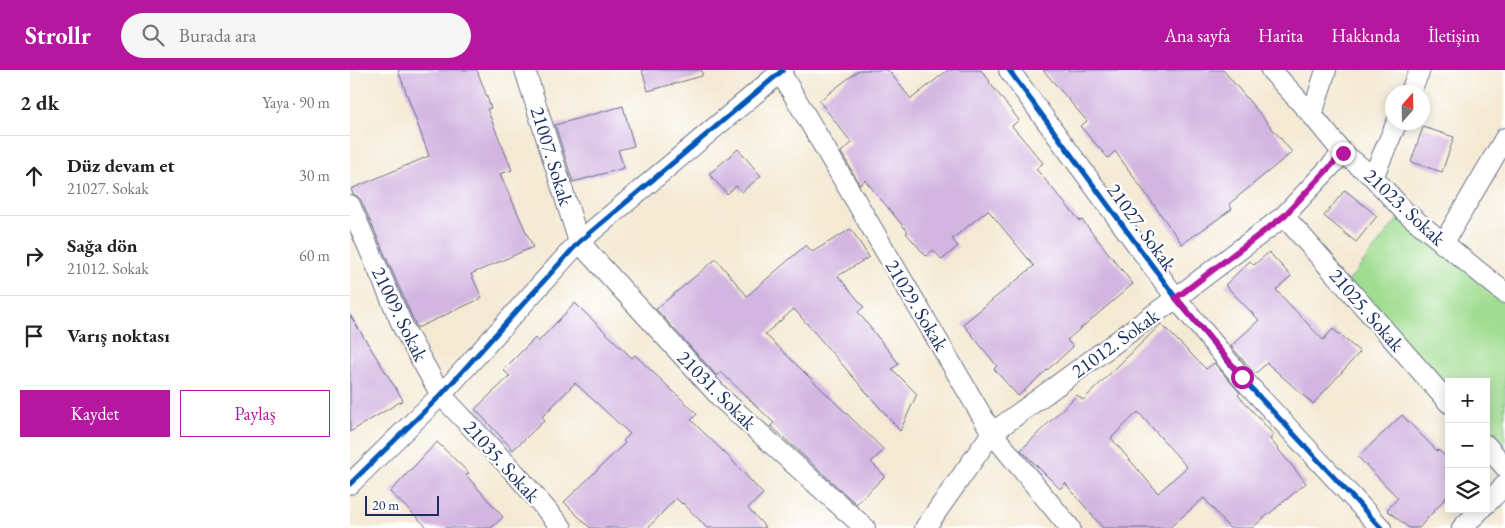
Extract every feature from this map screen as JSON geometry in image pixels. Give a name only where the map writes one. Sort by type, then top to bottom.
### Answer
[{"type":"street","name":"21007. Sokak","points":[[525,70],[579,242]]},
{"type":"street","name":"21027. Sokak","points":[[1009,70],[1176,298],[1242,377],[1381,528]]},
{"type":"street","name":"21023. Sokak","points":[[1271,70],[1343,153],[1373,177],[1404,211],[1505,293]]},
{"type":"street","points":[[1312,116],[1326,70]]},
{"type":"street","points":[[1413,85],[1420,70]]},
{"type":"street","points":[[350,484],[441,395],[579,242],[780,71]]},
{"type":"street","name":"21029. Sokak","points":[[780,71],[992,433],[1070,528]]},
{"type":"street","points":[[1373,177],[1394,130]]},
{"type":"street","points":[[1443,244],[1505,138]]},
{"type":"street","name":"21012. Sokak","points":[[925,528],[992,433],[1284,216],[1343,153]]},
{"type":"street","name":"21009. Sokak","points":[[350,205],[404,329],[441,395]]},
{"type":"street","name":"21025. Sokak","points":[[1284,216],[1445,398]]},
{"type":"street","name":"21031. Sokak","points":[[579,242],[722,399],[865,528]]},
{"type":"street","name":"21035. Sokak","points":[[441,395],[515,473],[562,528]]},
{"type":"street","points":[[1490,450],[1505,467]]},
{"type":"street","points":[[1490,500],[1505,485]]},
{"type":"street","points":[[1462,528],[1477,513]]},
{"type":"green space","points":[[1404,211],[1505,293],[1505,467],[1490,450],[1490,378],[1445,378],[1445,398],[1345,286]]},
{"type":"building","points":[[398,70],[477,70],[491,108],[487,109],[512,170],[500,174],[533,247],[471,274],[482,298],[417,328],[361,200],[353,194],[351,189],[429,156]]},
{"type":"building","points":[[642,70],[702,70],[702,76],[648,91]]},
{"type":"building","points":[[859,70],[888,70],[911,99],[948,70],[981,70],[1019,120],[1012,126],[1043,163],[1036,169],[1080,221],[1082,220],[1133,284],[1067,340],[1073,347],[1018,396],[994,369],[997,366],[963,324],[1034,266],[988,210],[952,239],[958,246],[942,260],[933,250],[926,256],[865,180],[860,185],[841,152],[852,143],[819,101]]},
{"type":"building","points":[[1043,70],[1223,70],[1292,152],[1229,204],[1232,209],[1182,244],[1115,151],[1108,158],[1080,126],[1087,121]]},
{"type":"building","points":[[623,106],[634,146],[618,150],[624,168],[573,182],[555,125]]},
{"type":"building","points":[[1430,129],[1454,137],[1442,172],[1411,162],[1422,130]]},
{"type":"building","points":[[738,149],[761,176],[742,192],[736,186],[727,194],[709,174]]},
{"type":"building","points":[[1345,190],[1377,216],[1356,242],[1324,216]]},
{"type":"building","points":[[851,229],[869,257],[838,276],[864,307],[858,312],[899,364],[892,369],[917,394],[900,431],[794,309],[765,334],[884,450],[871,462],[885,476],[856,504],[771,426],[774,423],[721,372],[717,376],[656,309],[716,259],[747,296],[806,245],[812,252]]},
{"type":"building","points":[[1269,252],[1291,276],[1276,290],[1323,340],[1333,329],[1360,352],[1313,404],[1267,363],[1255,374],[1231,346],[1259,320],[1225,285],[1250,261],[1254,265]]},
{"type":"building","points":[[575,303],[632,358],[635,355],[697,414],[691,420],[763,494],[748,508],[766,528],[707,528],[676,498],[648,528],[590,528],[564,502],[625,443],[623,441],[630,434],[575,383],[542,417],[545,420],[513,450],[475,409],[510,376],[503,370],[535,338],[538,342]]},
{"type":"building","points":[[350,315],[403,400],[350,432]]},
{"type":"building","points":[[1161,324],[1206,369],[1214,363],[1240,393],[1238,395],[1274,435],[1270,439],[1306,483],[1252,528],[1229,528],[1204,498],[1169,528],[1103,528],[1065,483],[1060,489],[1021,450],[1077,395],[1083,400]],"holes":[[[1138,412],[1187,467],[1158,493],[1111,438]]]},
{"type":"building","points":[[1402,415],[1437,451],[1445,456],[1445,499],[1419,528],[1409,528],[1387,510],[1398,498],[1358,457]]},
{"type":"building","points":[[437,442],[469,473],[466,475],[503,517],[491,528],[428,528],[390,492]]},
{"type":"cycle path","points":[[350,484],[441,395],[579,242],[783,70]]},
{"type":"cycle path","points":[[1009,70],[1176,298],[1241,377],[1381,528]]},
{"type":"route","points":[[1242,377],[1176,298],[1284,216],[1343,153]]}]
